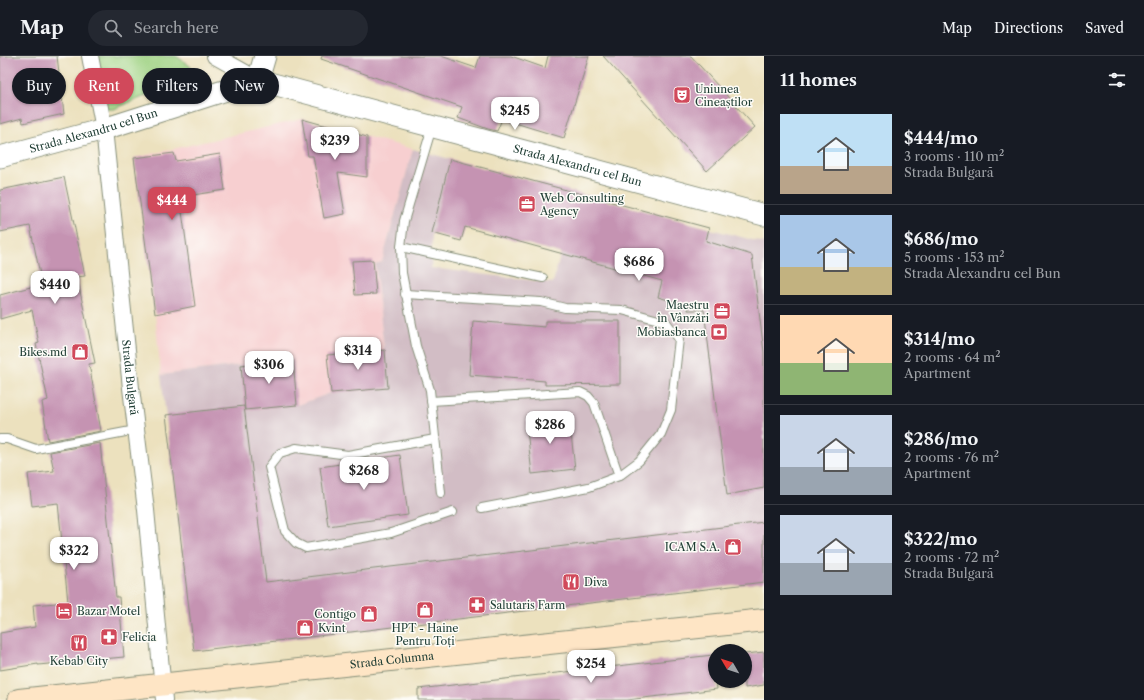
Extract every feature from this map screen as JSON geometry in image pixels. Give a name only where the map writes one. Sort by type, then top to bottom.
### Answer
[{"type":"main road","name":"Strada Columna","points":[[19,700],[163,693],[764,620]]},
{"type":"street","name":"Strada Bulgară","points":[[90,56],[104,129],[146,510],[163,693]]},
{"type":"street","points":[[216,56],[237,68]]},
{"type":"street","points":[[262,68],[265,56]]},
{"type":"street","name":"Strada Alexandru cel Bun","points":[[279,86],[764,215]]},
{"type":"street","name":"Strada Alexandru cel Bun","points":[[0,157],[104,129],[220,92]]},
{"type":"lane","points":[[432,126],[404,220],[401,248],[405,294],[416,346],[424,369],[431,402],[441,493]]},
{"type":"lane","points":[[401,248],[543,278]]},
{"type":"lane","points":[[405,294],[541,302],[565,308],[622,310],[666,322],[679,339],[671,410],[661,434],[639,461],[619,476],[589,487],[482,508]]},
{"type":"lane","points":[[431,402],[580,392],[588,396],[594,403],[619,476]]},
{"type":"lane","points":[[0,439],[7,439],[36,449],[42,449],[136,430]]},
{"type":"lane","points":[[435,439],[348,455],[296,448],[280,453],[269,467],[284,531],[296,543],[306,548],[391,533],[453,512]]},
{"type":"shaded area","points":[[302,119],[413,149],[382,262],[375,264],[388,388],[331,393],[297,405],[245,410],[240,365],[161,375],[155,314],[134,158]]},
{"type":"shaded area","points":[[413,149],[450,159],[432,233],[431,268],[553,283],[576,194],[764,243],[764,582],[194,651],[161,375],[241,365],[245,410],[297,405],[331,393],[388,388],[375,264],[382,262]]},
{"type":"green space","points":[[97,56],[176,56],[193,68],[142,68],[142,97],[134,101],[134,68],[99,68]]},
{"type":"green space","points":[[105,104],[126,104],[114,109],[106,109]]},
{"type":"building","points":[[0,56],[57,56],[58,68],[12,68],[12,104],[63,104],[64,114],[23,123],[22,118],[0,124]]},
{"type":"building","points":[[322,56],[441,56],[476,68],[480,56],[511,56],[545,68],[548,56],[589,56],[564,138],[502,119],[497,131],[488,129],[458,118],[462,107],[321,59]]},
{"type":"building","name":"Uniunea Cineaștilor","points":[[603,56],[691,56],[755,127],[707,171]]},
{"type":"building","points":[[302,119],[367,137],[367,177],[338,173],[345,214],[324,218],[313,156],[308,156]]},
{"type":"building","points":[[174,153],[176,161],[220,154],[225,190],[180,197],[195,306],[155,314],[134,158]]},
{"type":"building","points":[[450,159],[709,228],[706,241],[752,255],[764,352],[764,488],[727,495],[704,310],[688,310],[689,306],[658,297],[662,281],[465,227],[461,241],[432,233]]},
{"type":"building","points":[[64,177],[85,276],[77,277],[95,363],[89,364],[101,431],[48,441],[42,402],[48,400],[36,344],[39,343],[32,310],[0,319],[0,295],[42,284],[30,226],[0,232],[0,190]]},
{"type":"building","points":[[373,260],[376,294],[355,295],[352,261]]},
{"type":"building","points":[[473,321],[545,327],[545,321],[620,321],[620,384],[545,385],[545,381],[469,375]]},
{"type":"building","points":[[385,350],[388,388],[331,393],[327,355]]},
{"type":"building","points":[[293,360],[297,405],[245,410],[241,365]]},
{"type":"building","points":[[244,406],[266,582],[764,522],[764,582],[194,651],[166,415]]},
{"type":"building","points":[[569,416],[575,469],[532,474],[526,421]]},
{"type":"building","points":[[100,443],[116,597],[119,597],[124,657],[38,664],[0,670],[0,633],[35,627],[33,605],[68,602],[58,503],[32,506],[28,474],[54,471],[50,452]]},
{"type":"building","points":[[400,455],[408,515],[328,526],[320,467]]},
{"type":"building","points":[[764,652],[764,685],[752,687],[752,653]]},
{"type":"building","points":[[708,656],[708,688],[717,689],[627,700],[418,700],[418,689]]},
{"type":"place","name":"Uniunea Cineaștilor","points":[[682,95]]},
{"type":"place","name":"Web Consulting Agency","points":[[527,204]]},
{"type":"place","name":"Maestru în Vânzări","points":[[722,311]]},
{"type":"place","name":"Mobiasbanca","points":[[719,332]]},
{"type":"place","name":"Bikes.md","points":[[80,352]]},
{"type":"place","name":"ICAM S.A.","points":[[733,547]]},
{"type":"place","name":"Diva","points":[[571,582]]},
{"type":"place","name":"Salutaris Farm","points":[[477,605]]},
{"type":"place","name":"HPT - Haine Pentru Toți","points":[[425,610]]},
{"type":"place","name":"Bazar Motel","points":[[64,611]]},
{"type":"place","name":"Contigo","points":[[369,614]]},
{"type":"place","name":"Kvint","points":[[305,628]]},
{"type":"place","name":"Felicia","points":[[109,637]]},
{"type":"place","name":"Kebab City","points":[[79,643]]}]
